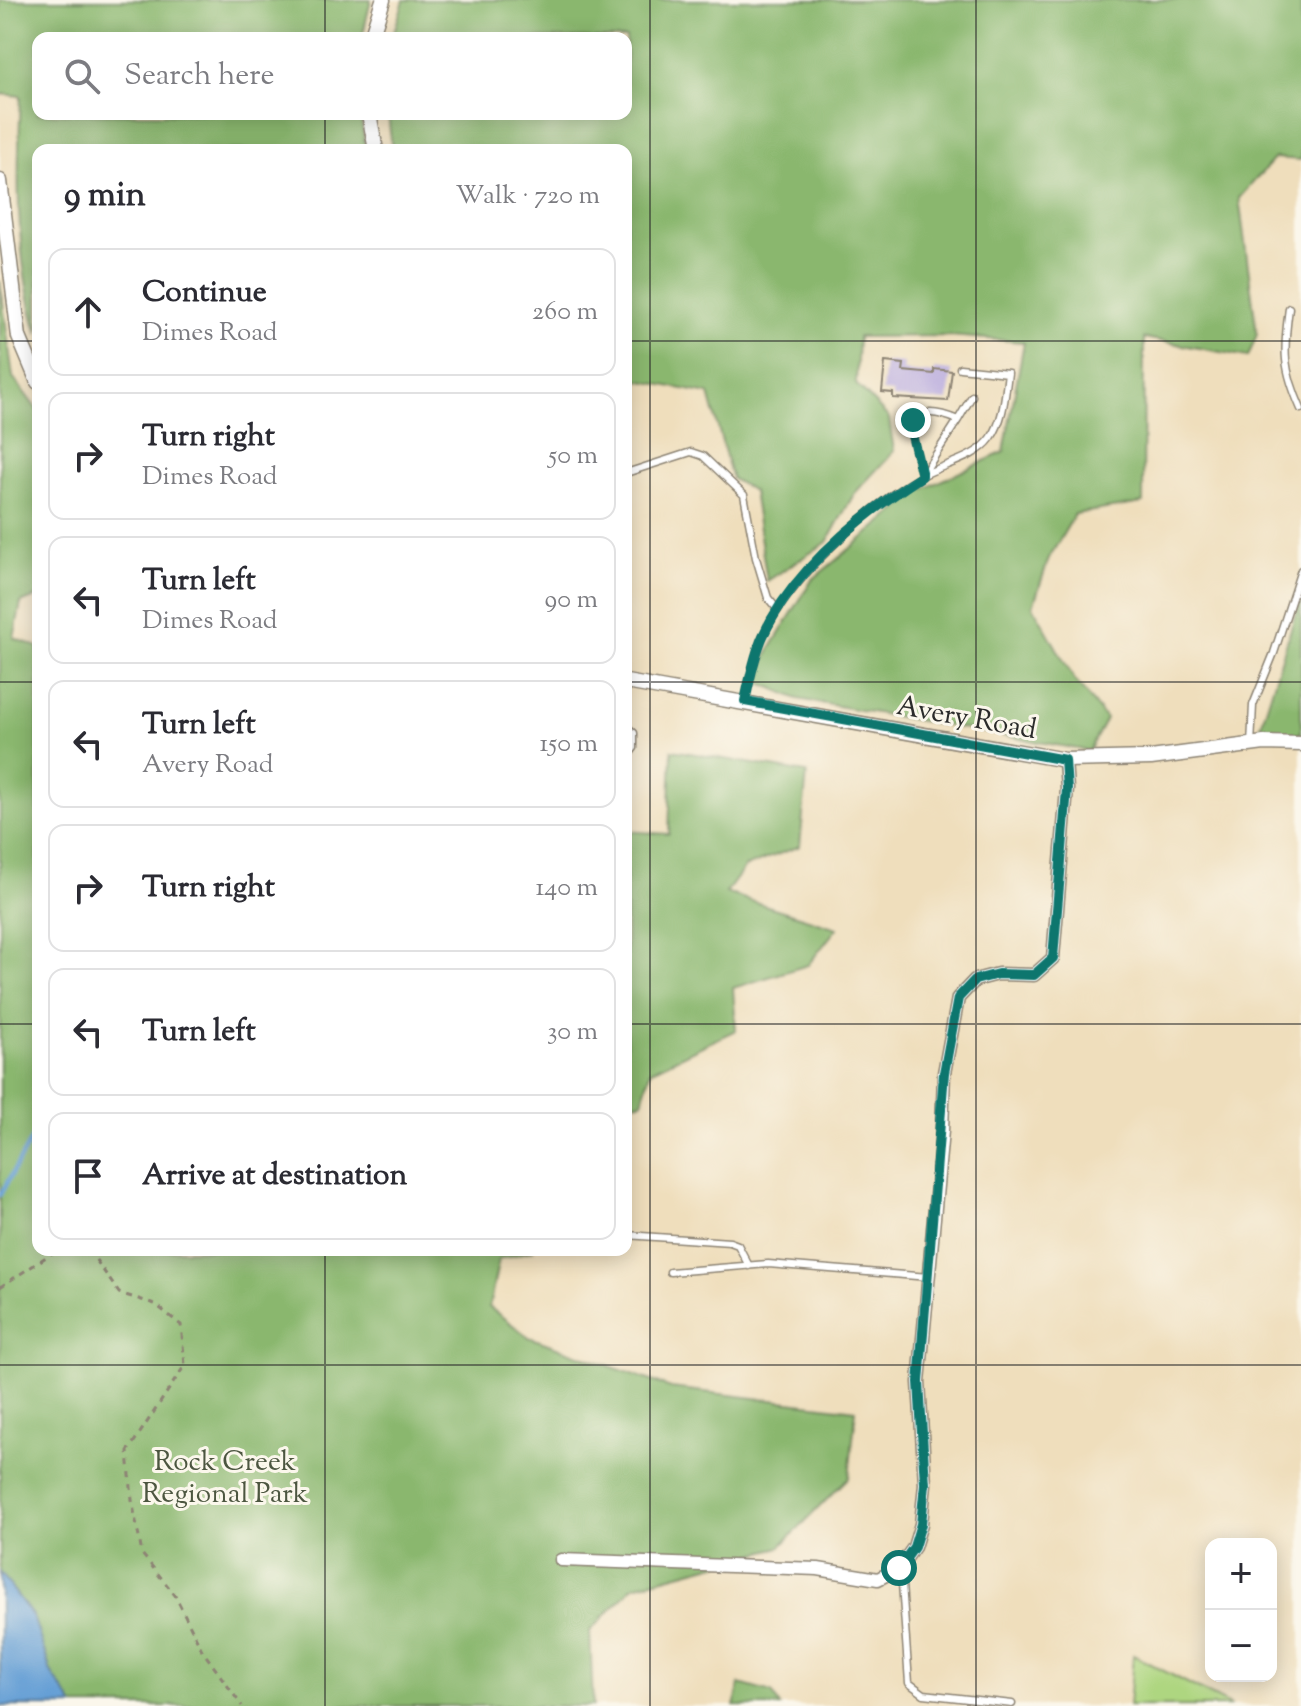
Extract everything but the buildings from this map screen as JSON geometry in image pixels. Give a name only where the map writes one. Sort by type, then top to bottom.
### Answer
[{"type":"street","points":[[373,32],[383,0]]},
{"type":"street","points":[[370,120],[375,144]]},
{"type":"street","points":[[0,181],[19,337],[32,368]]},
{"type":"street","name":"Avery Road","points":[[632,683],[1065,760],[1151,758],[1251,745],[1301,744]]},
{"type":"street","points":[[561,1560],[818,1569],[878,1579],[901,1565],[918,1535],[925,1484],[919,1382],[944,1073],[958,998],[975,980],[998,974],[1034,975],[1053,958],[1067,789],[1065,760]]},
{"type":"lane","points":[[1289,308],[1282,356],[1289,384],[1301,409]]},
{"type":"lane","points":[[745,701],[759,647],[778,610],[818,561],[891,496],[922,476],[983,447],[992,438],[1004,409],[1008,373],[960,368]]},
{"type":"lane","points":[[922,476],[972,396]]},
{"type":"lane","points":[[922,476],[910,427],[913,420],[925,413],[958,420]]},
{"type":"lane","points":[[632,471],[691,452],[703,456],[744,495],[764,585],[768,598],[778,610]]},
{"type":"lane","points":[[1251,745],[1253,705],[1301,570]]},
{"type":"lane","points":[[632,731],[632,750]]},
{"type":"lane","points":[[632,1235],[730,1242],[738,1245],[749,1266]]},
{"type":"lane","points":[[670,1272],[749,1266],[929,1277]]},
{"type":"lane","points":[[901,1565],[909,1683],[924,1694],[1012,1704]]},
{"type":"path","points":[[0,1287],[48,1256]]},
{"type":"path","points":[[93,1256],[119,1293],[155,1304],[181,1325],[185,1365],[128,1451],[132,1500],[142,1554],[175,1595],[202,1650],[242,1706]]},
{"type":"green space","points":[[0,0],[371,0],[363,32],[32,32],[32,120],[361,120],[365,144],[32,144],[32,309],[19,216],[21,96],[0,94]]},
{"type":"green space","points":[[404,0],[1301,0],[1301,160],[1275,158],[1239,198],[1257,334],[1248,357],[1144,338],[1143,503],[1075,514],[1049,558],[1033,606],[1074,679],[1106,719],[1089,751],[798,699],[756,681],[770,649],[812,580],[921,490],[1004,452],[1024,342],[950,336],[858,337],[856,384],[889,418],[894,451],[854,494],[827,542],[767,581],[753,491],[732,479],[709,394],[632,379],[632,144],[391,144],[389,120],[632,120],[632,32],[394,32]]},
{"type":"green space","name":"Rock Creek Regional Park","points":[[0,281],[13,377],[32,403],[32,598],[21,603],[14,638],[32,645],[32,1256],[511,1256],[499,1259],[489,1307],[529,1337],[671,1388],[856,1410],[849,1477],[780,1547],[634,1586],[590,1631],[593,1706],[74,1706],[51,1673],[33,1617],[0,1572]]},
{"type":"green space","points":[[1301,596],[1301,734],[1259,732]]},
{"type":"green space","points":[[672,750],[807,773],[800,846],[745,867],[726,893],[837,928],[808,965],[733,988],[736,1030],[650,1071],[642,1102],[632,1103],[632,831],[669,834]]},
{"type":"green space","points":[[1133,1655],[1232,1706],[1129,1706]]},
{"type":"green space","points":[[740,1684],[772,1693],[780,1706],[734,1706]]},
{"type":"water","points":[[0,1572],[33,1617],[51,1672],[74,1706],[0,1706]]},
{"type":"waterway","points":[[0,1195],[32,1138]]},
{"type":"route","points":[[899,1568],[914,1547],[921,1524],[925,1484],[919,1382],[942,1131],[944,1073],[958,998],[975,980],[998,974],[1034,975],[1053,958],[1067,789],[1065,760],[745,701],[763,636],[793,589],[818,561],[891,496],[922,476],[922,464],[910,427],[913,420]]}]
